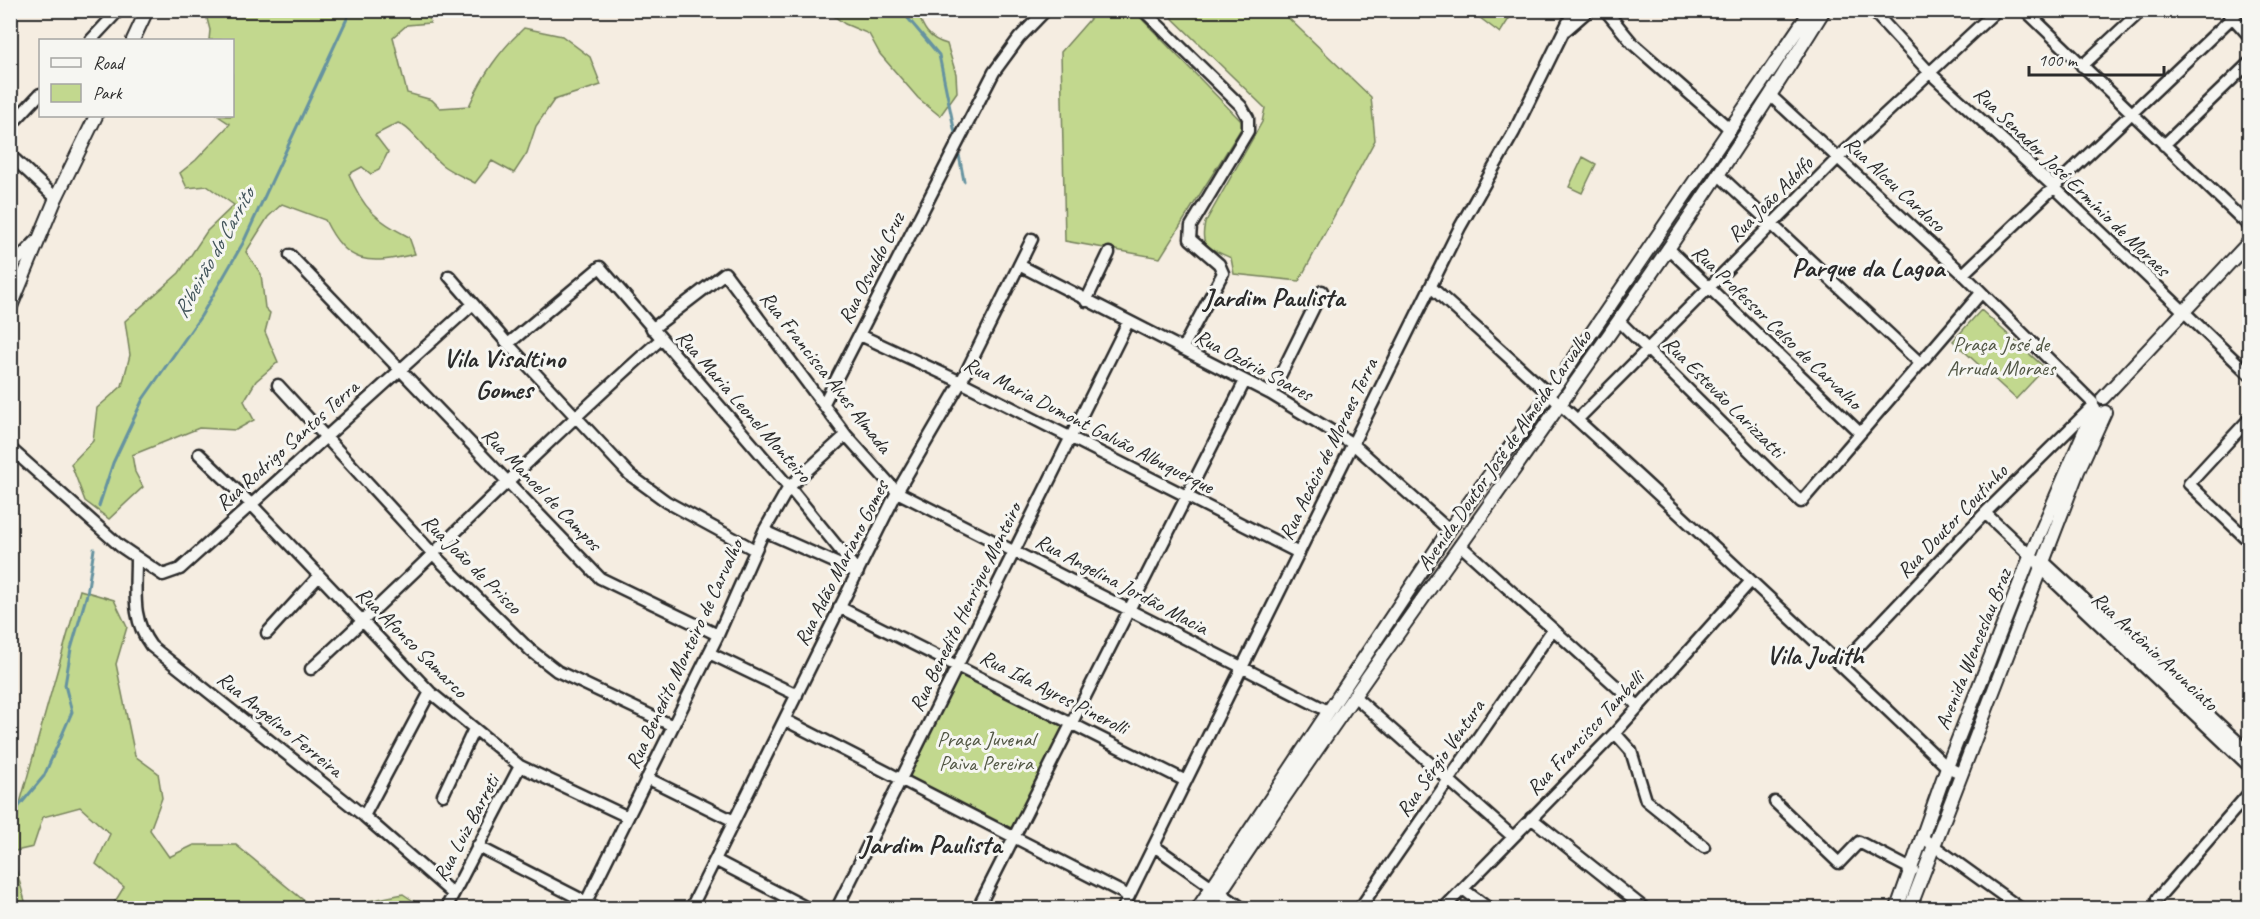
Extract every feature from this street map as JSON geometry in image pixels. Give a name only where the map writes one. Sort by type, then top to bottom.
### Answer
[{"type":"main road","points":[[133,39],[147,10]]},
{"type":"main road","name":"Avenida Doutor José de Almeida Carvalho","points":[[1210,909],[1217,890],[1328,711],[1449,531],[1734,126],[1811,10]]},
{"type":"main road","name":"Avenida Doutor José de Almeida Carvalho","points":[[1198,909],[1217,890],[1619,321],[1719,175],[1824,10]]},
{"type":"main road","points":[[10,309],[56,198],[96,117]]},
{"type":"main road","name":"Rua Doutor Coutinho","points":[[2098,405],[2250,241]]},
{"type":"main road","name":"Avenida Wenceslau Braz","points":[[1898,909],[1947,767],[1987,666],[2038,562],[2078,471],[2098,405]]},
{"type":"main road","name":"Avenida Wenceslau Braz","points":[[1910,909],[2000,671],[2038,562]]},
{"type":"main road","points":[[1987,666],[2000,671]]},
{"type":"street","points":[[92,39],[119,10]]},
{"type":"street","name":"Rua Osvaldo Cruz","points":[[824,403],[994,72],[1019,38],[1046,10]]},
{"type":"street","points":[[1143,10],[1241,106],[1248,118],[1248,131],[1191,226],[1190,239],[1219,264],[1223,273],[1182,349]]},
{"type":"street","name":"Rua Acácio de Moraes Terra","points":[[1123,909],[1460,227],[1509,141],[1574,10]]},
{"type":"street","points":[[1564,32],[1589,10]]},
{"type":"street","points":[[1605,10],[1633,44],[1734,126]]},
{"type":"street","name":"Rua Senador José Ermínio de Moraes","points":[[1872,10],[1930,73],[2054,187],[2182,313],[2250,375]]},
{"type":"street","name":"Rua João Adolfo","points":[[1577,420],[1839,157],[1997,10]]},
{"type":"street","points":[[2025,10],[2250,227]]},
{"type":"street","points":[[2082,66],[2142,10]]},
{"type":"street","points":[[1963,274],[2132,114],[2233,13],[2250,37]]},
{"type":"street","points":[[2164,145],[2250,62]]},
{"type":"street","points":[[10,126],[39,95]]},
{"type":"street","name":"Rua Alceu Cardoso","points":[[1771,96],[1963,274],[2098,405]]},
{"type":"street","points":[[10,155],[56,198]]},
{"type":"street","points":[[1719,175],[1920,363]]},
{"type":"street","points":[[10,268],[40,238]]},
{"type":"street","name":"Rua Adão Mariano Gomes","points":[[691,909],[732,820],[785,720],[897,492],[961,382],[1032,239]]},
{"type":"street","name":"Rua Professor Celso de Carvalho","points":[[1668,249],[1860,433]]},
{"type":"street","points":[[1086,301],[1109,252]]},
{"type":"street","name":"Rua Manoel de Campos","points":[[291,255],[600,578],[718,635]]},
{"type":"street","name":"Rua Ozório Soares","points":[[1019,265],[1271,394],[1353,444],[1449,531]]},
{"type":"street","name":"Rua Maria Leonel Monteiro","points":[[508,344],[600,267],[660,340],[789,487],[858,572]]},
{"type":"street","name":"Rua Francisca Alves Almada","points":[[652,330],[725,273],[846,435],[897,492]]},
{"type":"street","points":[[449,276],[508,344],[647,489],[755,549]]},
{"type":"street","points":[[1431,286],[1549,392],[1560,405],[1750,582],[1842,664],[1947,767],[1960,773]]},
{"type":"street","points":[[1271,394],[1322,291]]},
{"type":"street","points":[[1860,433],[1981,293]]},
{"type":"street","name":"Rua Rodrigo Santos Terra","points":[[10,448],[120,546],[136,559],[163,575],[180,569],[473,304]]},
{"type":"street","name":"Rua Estevão Larizzatti","points":[[1619,321],[1801,502],[1860,433]]},
{"type":"street","name":"Rua Benedito Henrique Monteiro","points":[[837,909],[1128,322]]},
{"type":"street","name":"Rua Maria Dumont Galvão Albuquerque","points":[[860,335],[961,382],[1299,553]]},
{"type":"street","points":[[311,669],[434,555],[576,414],[660,340]]},
{"type":"street","points":[[978,909],[1245,381]]},
{"type":"street","name":"Rua João de Prisco","points":[[278,385],[434,555],[530,650],[557,671],[673,726]]},
{"type":"street","name":"Rua Doutor Coutinho","points":[[1842,664],[1985,513],[2098,405]]},
{"type":"street","points":[[2250,418],[2189,484],[2250,542]]},
{"type":"street","name":"Rua Benedito Monteiro de Carvalho","points":[[584,905],[718,635],[764,531],[789,487],[846,435]]},
{"type":"street","name":"Rua Afonso Samarco","points":[[199,454],[251,504],[429,692],[520,766],[628,817]]},
{"type":"street","name":"Rua Angelina Jordão Macia","points":[[897,492],[1328,711]]},
{"type":"street","name":"Rua Antônio Anunciato","points":[[1985,513],[2170,685],[2250,767]]},
{"type":"street","points":[[764,531],[858,572]]},
{"type":"street","points":[[1460,545],[1638,706]]},
{"type":"street","points":[[829,559],[837,548]]},
{"type":"street","name":"Rua Angelino Ferreira","points":[[136,559],[136,618],[140,632],[151,646],[364,816],[453,894]]},
{"type":"street","points":[[267,633],[319,576]]},
{"type":"street","name":"Rua Francisco Tambelli","points":[[1444,909],[1615,733],[1750,582]]},
{"type":"street","name":"Rua Ida Ayres Pinerolli","points":[[839,607],[958,664],[1186,781]]},
{"type":"street","name":"Rua Sérgio Ventura","points":[[1360,909],[1553,629]]},
{"type":"street","points":[[709,653],[797,695]]},
{"type":"street","name":"Rua Antônio Anunciato","points":[[2170,685],[2250,753]]},
{"type":"street","points":[[364,816],[429,692]]},
{"type":"street","points":[[1354,696],[1513,837]]},
{"type":"street","points":[[785,720],[1129,896]]},
{"type":"street","points":[[442,795],[474,729]]},
{"type":"street","points":[[1615,733],[1630,751],[1646,801],[1704,847]]},
{"type":"street","name":"Rua Luiz Barreti","points":[[446,909],[520,766]]},
{"type":"street","points":[[647,778],[732,820]]},
{"type":"street","points":[[2157,898],[2250,792]]},
{"type":"street","points":[[1774,802],[1839,863],[1859,842],[1913,870]]},
{"type":"street","points":[[1531,818],[1644,909]]},
{"type":"street","points":[[1923,838],[2020,909]]},
{"type":"street","points":[[477,846],[584,905],[598,909]]},
{"type":"street","points":[[1154,846],[1242,909]]},
{"type":"street","points":[[715,860],[807,909]]},
{"type":"street","points":[[1462,890],[1488,909]]},
{"type":"green space","points":[[205,11],[428,11],[430,23],[407,25],[393,37],[407,93],[432,100],[440,108],[469,106],[492,64],[524,28],[562,36],[590,57],[601,85],[554,100],[536,126],[527,153],[514,173],[492,161],[475,183],[442,165],[409,130],[398,123],[375,135],[388,152],[379,170],[371,174],[362,167],[349,174],[365,205],[379,219],[409,237],[415,254],[384,260],[361,258],[342,246],[325,220],[282,204],[268,217],[246,252],[261,274],[265,308],[270,313],[265,332],[278,362],[256,381],[244,401],[254,420],[236,430],[199,428],[132,455],[135,472],[143,487],[109,519],[85,501],[71,464],[93,441],[97,408],[122,386],[130,355],[125,321],[179,273],[207,231],[234,205],[207,186],[187,188],[180,173],[196,160],[230,124],[220,117],[234,117],[234,39],[209,39],[210,30]]},
{"type":"green space","points":[[827,11],[917,11],[927,32],[935,39],[947,44],[956,74],[957,92],[940,116],[918,98],[880,54],[869,34],[845,24]]},
{"type":"green space","points":[[1097,11],[1134,11],[1244,124],[1160,258],[1065,241],[1061,52]]},
{"type":"green space","points":[[1165,11],[1281,11],[1371,97],[1375,140],[1299,281],[1234,274],[1231,258],[1212,249],[1205,242],[1205,223],[1262,122],[1265,108]]},
{"type":"green space","points":[[1471,11],[1514,11],[1500,33]]},
{"type":"green space","points":[[1583,157],[1596,164],[1582,193],[1569,187]]},
{"type":"green space","name":"Praça José de Arruda Moraes","points":[[1981,310],[2045,368],[2016,399],[1953,341]]},
{"type":"green space","points":[[80,590],[114,600],[127,627],[116,664],[135,756],[158,773],[162,798],[150,830],[169,857],[194,845],[236,845],[313,908],[184,908],[171,902],[150,901],[145,908],[111,908],[124,887],[96,864],[110,834],[80,807],[43,817],[33,847],[11,852],[11,835]]},
{"type":"green space","name":"Praça Juvenal Paiva Pereira","points":[[959,671],[1066,724],[1010,831],[906,778]]},
{"type":"green space","points":[[11,852],[27,908],[11,908]]},
{"type":"green space","points":[[403,894],[424,908],[349,908],[353,904]]},
{"type":"waterway","name":"Ribeirão do Carrito","points":[[99,506],[113,463],[143,399],[201,316],[243,243],[351,10]]},
{"type":"waterway","points":[[901,10],[939,55],[955,133]]},
{"type":"waterway","points":[[959,155],[964,181]]},
{"type":"waterway","name":"Ribeirão do Carrito","points":[[10,817],[44,776],[72,712],[65,685],[71,649],[87,594],[94,549]]},
{"type":"district","name":"Parque da Lagoa","points":[[1868,267]]},
{"type":"district","name":"Jardim Paulista","points":[[1274,297]]},
{"type":"district","name":"Vila Visaltino Gomes","points":[[504,374]]},
{"type":"district","name":"Vila Judith","points":[[1815,655]]},
{"type":"district","name":"Jardim Paulista","points":[[931,844]]}]
